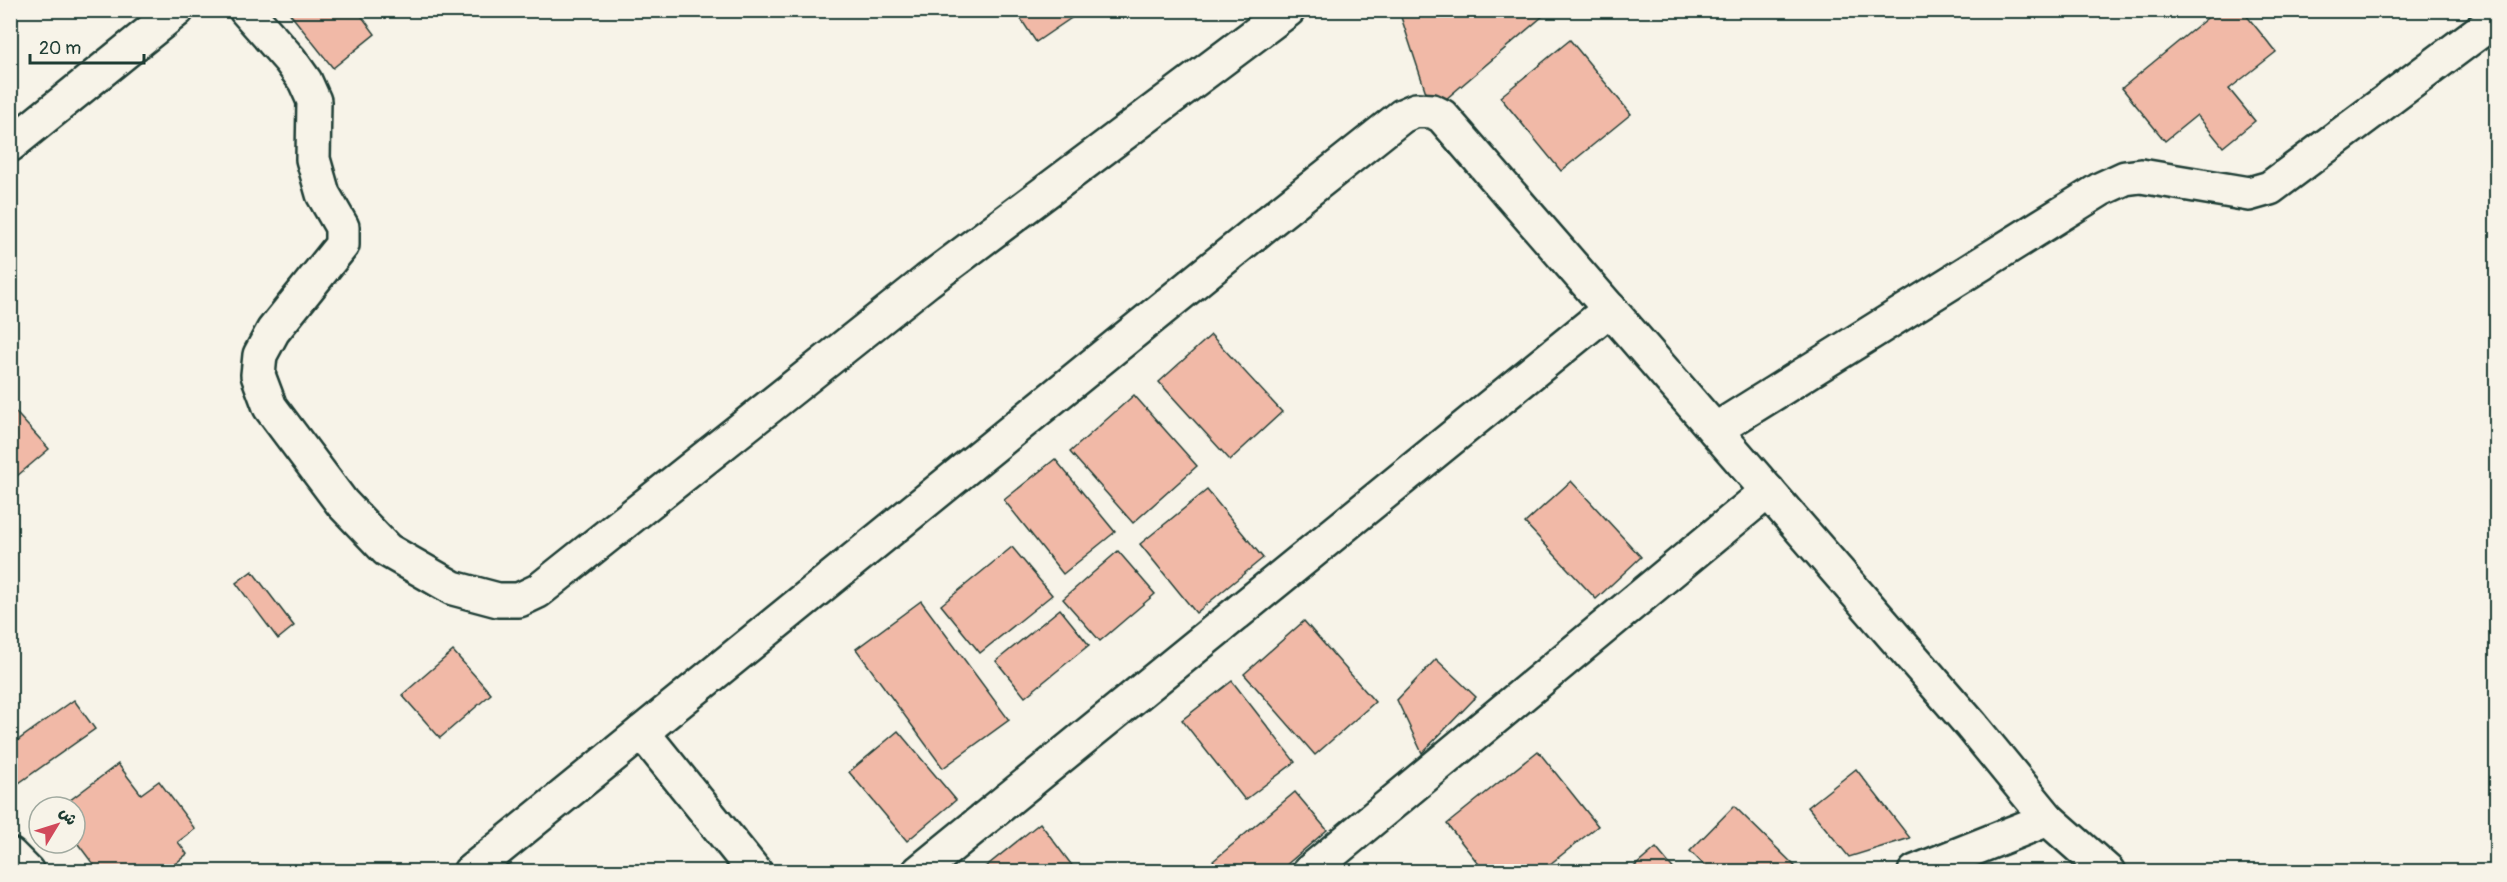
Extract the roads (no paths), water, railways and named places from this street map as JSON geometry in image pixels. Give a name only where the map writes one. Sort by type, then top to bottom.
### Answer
[{"type":"street","points":[[10,145],[177,10]]},
{"type":"street","points":[[246,10],[290,60],[305,81],[314,100],[313,159],[322,194],[342,227],[342,245],[273,331],[260,355],[258,375],[270,407],[342,503],[387,550],[453,588],[498,600],[519,600],[538,591],[927,281],[1288,10]]},
{"type":"street","points":[[1715,430],[2101,189],[2124,178],[2141,176],[2249,194],[2270,188],[2496,19]]},
{"type":"street","points":[[470,872],[1256,232],[1402,116],[1416,110],[1432,111],[1442,116],[1971,725],[2048,819],[2108,872]]},
{"type":"street","points":[[919,872],[1610,309]]},
{"type":"street","points":[[1309,872],[1768,491]]},
{"type":"street","points":[[642,732],[756,872]]},
{"type":"street","points":[[1916,872],[2048,819]]},
{"type":"street","points":[[10,855],[27,872]]}]
